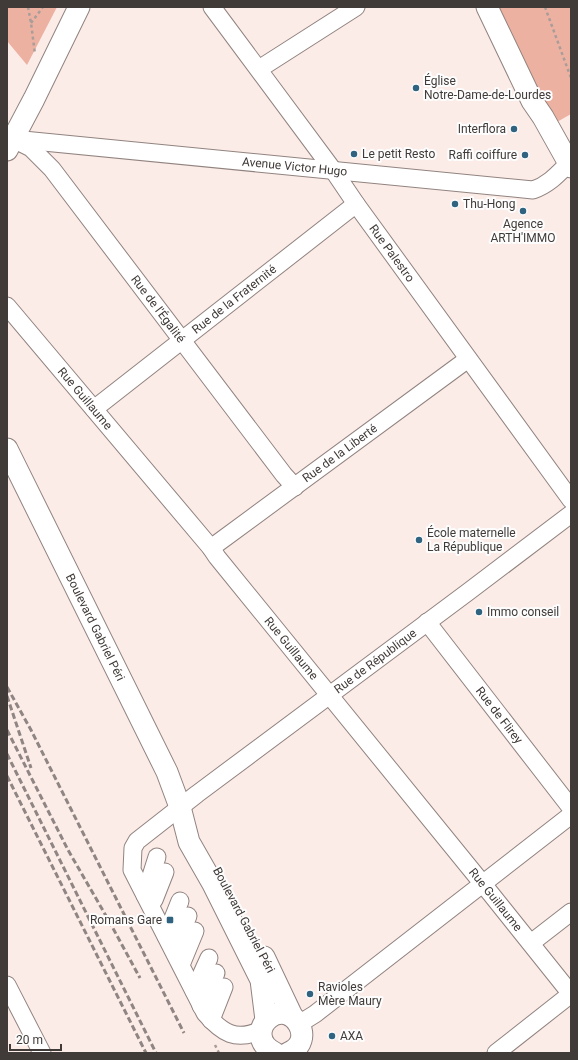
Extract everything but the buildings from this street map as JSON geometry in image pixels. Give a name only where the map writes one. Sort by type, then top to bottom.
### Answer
[{"type":"main road","points":[[9,143],[79,7]]},
{"type":"main road","points":[[487,7],[532,101],[570,162]]},
{"type":"main road","name":"Boulevard Gabriel Péri","points":[[7,450],[167,772],[180,807],[189,842],[213,884],[261,980],[264,1018]]},
{"type":"main road","name":"Boulevard Gabriel Péri","points":[[180,807],[200,836],[295,1020]]},
{"type":"main road","points":[[281,1013],[295,1020],[302,1030],[302,1038],[284,1051],[263,1042],[264,1018],[281,1013]]},
{"type":"street","name":"Rue Palestro","points":[[212,7],[333,170],[356,204],[571,500]]},
{"type":"street","points":[[258,69],[356,7]]},
{"type":"street","name":"Avenue Victor Hugo","points":[[9,143],[333,170],[533,190],[540,188],[551,181],[570,162]]},
{"type":"street","name":"Rue de l'Égalité","points":[[9,143],[31,148],[52,169],[284,475],[295,487]]},
{"type":"street","name":"Rue de la Fraternité","points":[[94,409],[356,204]]},
{"type":"street","name":"Rue Guillaume","points":[[7,306],[211,548],[571,994]]},
{"type":"street","name":"Rue de la Liberté","points":[[211,548],[468,359]]},
{"type":"street","name":"Rue de République","points":[[264,1018],[251,1035],[242,1036],[222,1030],[212,1020],[202,1006],[132,870],[133,848],[137,841],[180,807],[571,514]]},
{"type":"street","name":"Rue de Flirey","points":[[427,622],[571,808]]},
{"type":"street","points":[[295,1020],[316,1014],[571,815]]},
{"type":"street","points":[[157,857],[170,943]]},
{"type":"street","points":[[170,943],[172,887],[170,943]]},
{"type":"street","points":[[530,944],[571,912]]},
{"type":"street","points":[[170,943],[205,951]]},
{"type":"street","points":[[170,943],[205,951]]},
{"type":"street","points":[[202,1006],[205,951]]},
{"type":"street","points":[[205,951],[212,1020]]},
{"type":"street","points":[[7,985],[42,1053]]},
{"type":"street","points":[[496,1053],[571,994]]},
{"type":"path","points":[[28,7],[34,44]]},
{"type":"path","points":[[31,23],[43,7]]},
{"type":"path","points":[[545,7],[571,78]]},
{"type":"shaded area","points":[[7,7],[57,7],[27,65],[7,41]]},
{"type":"shaded area","points":[[495,7],[571,7],[571,114],[557,122],[544,111]]},
{"type":"railway","points":[[7,687],[31,730],[184,1033]]},
{"type":"railway","points":[[7,696],[31,768]]},
{"type":"railway","points":[[7,730],[68,850],[140,978]]},
{"type":"railway","points":[[7,754],[156,1053]]},
{"type":"railway","points":[[7,776],[146,1053]]},
{"type":"place","name":"Église Notre-Dame-de-Lourdes","points":[[416,88]]},
{"type":"place","name":"Interflora","points":[[514,129]]},
{"type":"place","name":"Le petit Resto","points":[[354,154]]},
{"type":"place","name":"Raffi coiffure","points":[[525,155]]},
{"type":"place","name":"Thu-Hong","points":[[455,204]]},
{"type":"place","name":"Agence ARTH'IMMO","points":[[523,211]]},
{"type":"place","name":"École maternelle La République","points":[[419,540]]},
{"type":"place","name":"Immo conseil","points":[[479,612]]},
{"type":"place","name":"Romans Gare","points":[[170,920]]},
{"type":"place","name":"Ravioles Mère Maury","points":[[310,994]]},
{"type":"place","name":"AXA","points":[[332,1036]]}]
